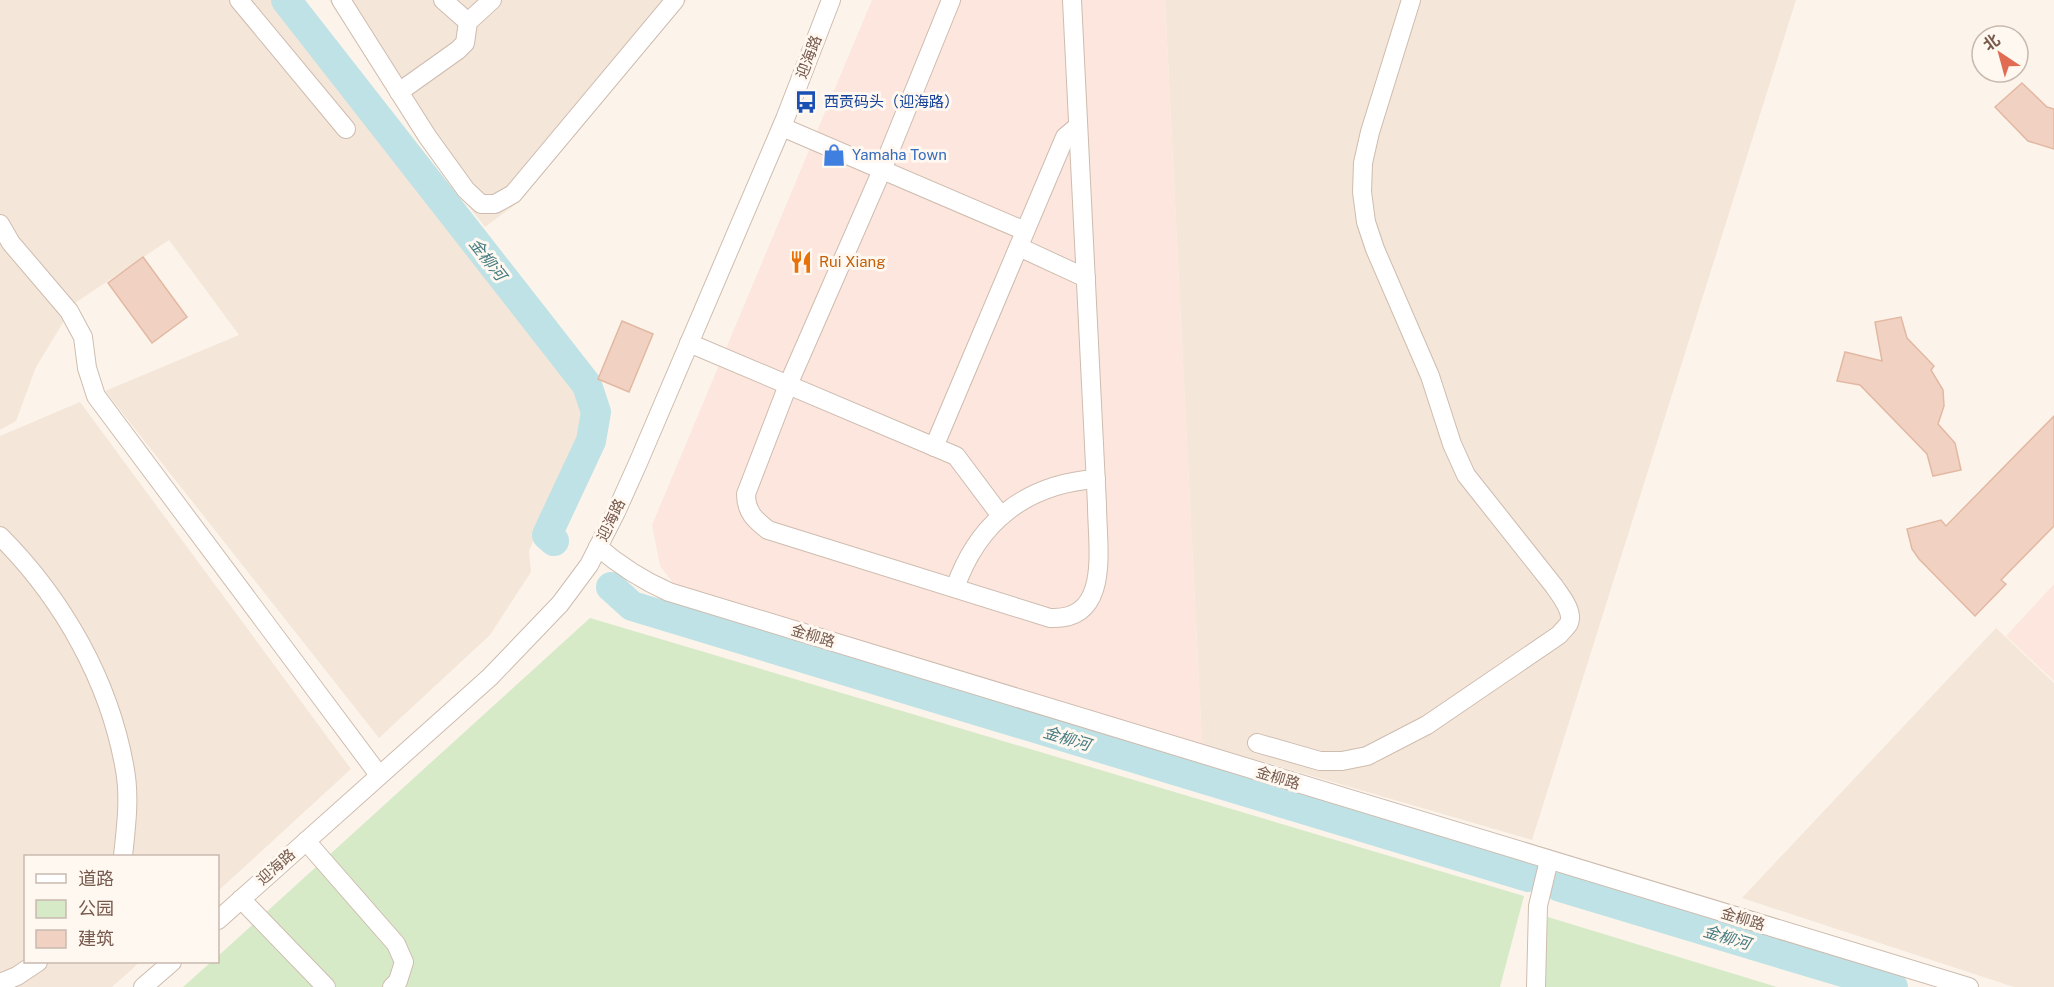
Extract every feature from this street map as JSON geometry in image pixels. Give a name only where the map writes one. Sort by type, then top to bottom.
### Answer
[{"type":"street","points":[[239,0],[346,129]]},
{"type":"street","points":[[341,0],[399,92],[466,190],[481,204],[495,204],[513,194],[675,0]]},
{"type":"street","points":[[443,0],[468,22]]},
{"type":"street","points":[[399,92],[458,50],[465,43],[468,22],[492,0]]},
{"type":"street","name":"迎海路","points":[[219,919],[490,677],[560,604],[589,565],[638,463],[782,127],[831,0]]},
{"type":"street","points":[[951,0],[882,170],[789,385],[746,494],[747,507],[756,521],[768,530],[1050,618],[1063,618],[1079,613],[1090,601],[1096,585],[1097,563],[1096,479],[1072,0]]},
{"type":"street","points":[[1257,742],[1320,761],[1342,761],[1367,756],[1427,725],[1559,635],[1569,622],[1570,614],[1554,586],[1466,475],[1452,444],[1430,376],[1375,249],[1366,222],[1362,192],[1370,132],[1411,0]]},
{"type":"street","points":[[934,447],[1065,137],[1078,126]]},
{"type":"street","points":[[782,127],[882,170],[1022,239],[1086,278]]},
{"type":"street","points":[[0,224],[6,248],[69,310],[83,337],[87,368],[96,396],[379,775]]},
{"type":"street","points":[[689,343],[956,456],[1002,516]]},
{"type":"street","points":[[955,588],[973,549],[989,528],[1015,505],[1046,489],[1070,482],[1096,479]]},
{"type":"street","points":[[0,536],[52,597],[83,647],[107,700],[125,771],[127,820],[123,855]]},
{"type":"street","name":"金柳路","points":[[598,547],[621,567],[669,592],[1969,987]]},
{"type":"street","points":[[306,841],[396,944],[404,962],[397,985]]},
{"type":"street","points":[[1536,987],[1538,906],[1549,860]]},
{"type":"street","points":[[241,899],[326,987]]},
{"type":"street","points":[[0,983],[17,976],[36,963]]},
{"type":"street","points":[[143,987],[171,963]]},
{"type":"shaded area","points":[[0,0],[274,0],[581,394],[585,423],[529,551],[531,572],[490,635],[379,738],[105,391],[239,335],[169,240],[75,303],[36,367],[16,421],[0,430]]},
{"type":"shaded area","points":[[329,0],[687,0],[520,201],[485,227],[419,142]]},
{"type":"shaded area","points":[[872,0],[1165,0],[1202,744],[678,589],[660,566],[652,525]]},
{"type":"shaded area","points":[[1165,0],[1796,0],[1532,840],[1202,744]]},
{"type":"shaded area","points":[[80,402],[351,769],[219,890],[219,855],[24,855],[24,963],[139,963],[112,987],[0,987],[0,436]]},
{"type":"shaded area","points":[[2054,584],[2054,681],[2006,636]]},
{"type":"shaded area","points":[[1996,628],[2054,683],[2054,987],[2014,987],[1742,898]]},
{"type":"green space","points":[[590,618],[1524,896],[1500,987],[183,987],[210,963],[219,963],[219,955]]},
{"type":"green space","points":[[1548,917],[1777,987],[1535,987]]},
{"type":"building","points":[[2023,84],[2047,107],[2054,109],[2054,149],[2028,141],[1995,107]]},
{"type":"building","points":[[143,257],[187,317],[152,343],[108,283]]},
{"type":"building","points":[[1901,317],[1907,338],[1934,366],[1931,370],[1943,390],[1944,406],[1938,424],[1955,443],[1961,470],[1933,476],[1927,454],[1860,385],[1837,381],[1845,352],[1882,361],[1875,322]]},
{"type":"building","points":[[622,321],[653,334],[629,392],[598,379]]},
{"type":"building","points":[[2054,416],[2054,526],[2001,580],[2006,584],[1975,616],[1919,559],[1912,549],[1907,529],[1941,520],[1946,526]]},
{"type":"waterway","name":"金柳河","points":[[286,0],[587,385],[596,412],[591,441],[547,535],[554,541]]},
{"type":"waterway","name":"金柳河","points":[[611,587],[632,606],[1528,877]]},
{"type":"waterway","name":"金柳河","points":[[1560,887],[1893,987]]},
{"type":"place","name":"西贡码头（迎海路）","points":[[806,102]]},
{"type":"place","name":"Yamaha Town","points":[[834,155]]},
{"type":"place","name":"Rui Xiang","points":[[801,262]]}]
